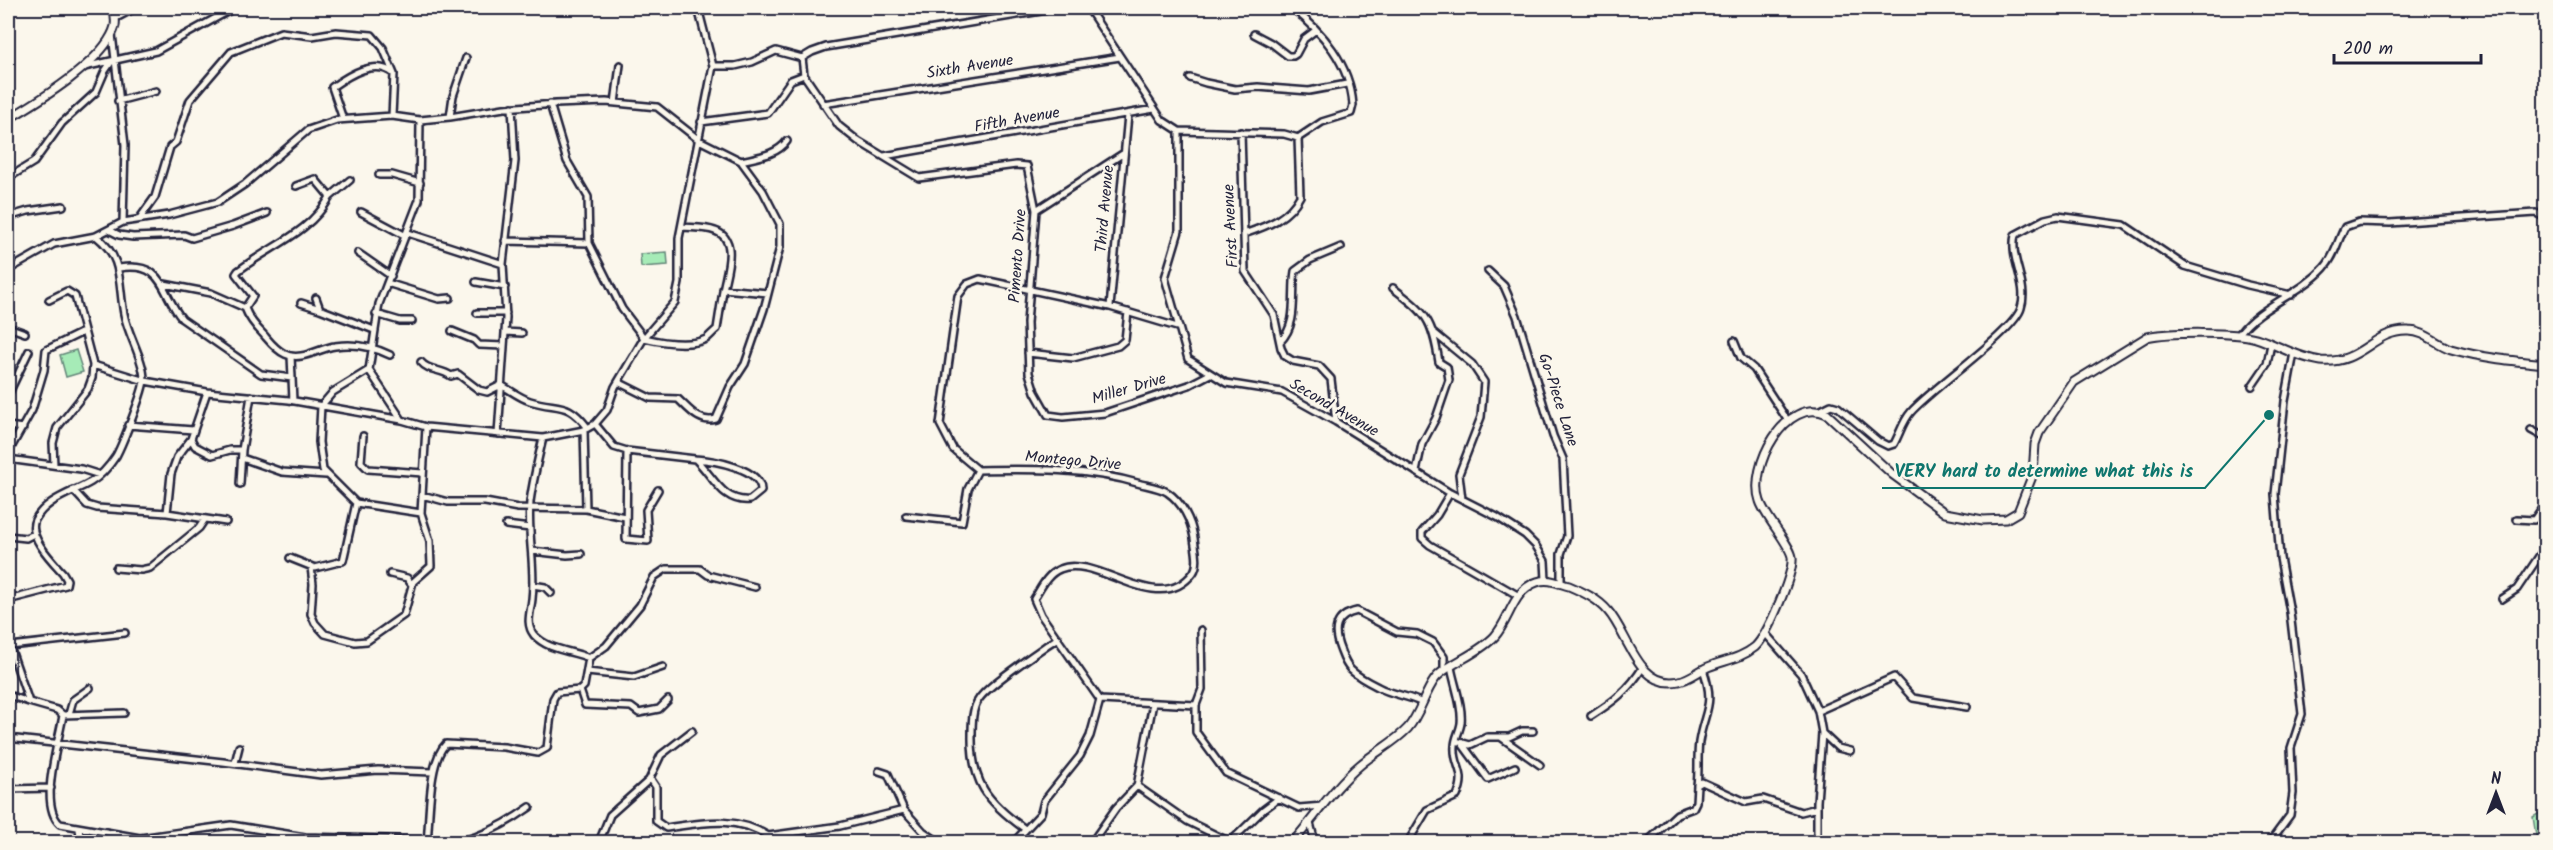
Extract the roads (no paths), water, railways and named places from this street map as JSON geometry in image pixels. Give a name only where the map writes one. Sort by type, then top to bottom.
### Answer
[{"type":"street","points":[[8,119],[59,86],[83,67],[104,45],[112,32],[116,18],[113,8]]},
{"type":"street","points":[[116,18],[135,8]]},
{"type":"street","points":[[83,67],[144,55],[234,8]]},
{"type":"street","points":[[673,8],[682,8]]},
{"type":"street","points":[[93,366],[145,381],[207,392],[293,401],[402,420],[426,427],[543,438],[586,429],[595,424],[608,411],[618,382],[644,338],[675,302],[679,284],[679,238],[713,66],[698,8]]},
{"type":"street","points":[[1011,8],[1012,16]]},
{"type":"street","points":[[713,66],[735,66],[752,62],[776,51],[802,58],[826,47],[1059,8]]},
{"type":"street","points":[[1088,8],[1162,120],[1179,131],[1284,134],[1298,138],[1322,122],[1351,113],[1352,97],[1338,57],[1316,30],[1292,8]]},
{"type":"street","points":[[1254,34],[1271,42],[1288,56],[1293,56],[1305,39],[1316,30]]},
{"type":"street","points":[[112,32],[113,61],[124,145],[123,222]]},
{"type":"street","points":[[140,218],[155,197],[170,147],[176,142],[190,100],[231,52],[281,32],[312,36],[336,32],[372,35],[378,39],[391,62],[394,74],[392,116]]},
{"type":"street","name":"Sixth Avenue","points":[[824,104],[1120,57]]},
{"type":"street","points":[[450,117],[453,96],[466,58]]},
{"type":"street","name":"Pimento Drive","points":[[802,58],[804,75],[839,126],[858,141],[919,178],[1016,165],[1027,166],[1036,210],[1027,323],[1028,353]]},
{"type":"street","points":[[8,178],[34,162],[62,123],[96,92],[105,71],[113,61]]},
{"type":"street","points":[[615,103],[620,65]]},
{"type":"street","points":[[343,119],[332,87],[351,74],[367,68],[388,69],[394,74]]},
{"type":"street","points":[[701,122],[768,113],[791,80],[804,75]]},
{"type":"street","points":[[1190,78],[1234,89],[1258,87],[1309,91],[1347,84]]},
{"type":"street","points":[[118,101],[156,91]]},
{"type":"street","points":[[8,270],[54,244],[96,236],[123,222],[169,215],[219,202],[245,184],[308,130],[343,119],[392,116],[420,120],[550,104],[615,103],[657,107],[699,140],[741,161],[763,191],[780,224],[780,247],[745,364],[730,387],[716,419],[706,420],[695,415],[678,399],[650,398],[618,382]]},
{"type":"street","points":[[550,104],[567,161],[588,197],[589,243],[622,309],[644,338],[664,342],[705,339],[717,329],[723,289],[729,268],[728,248],[724,237],[716,231],[682,227]]},
{"type":"street","points":[[498,434],[506,313],[503,264],[515,161],[512,107]]},
{"type":"street","name":"Fifth Avenue","points":[[884,156],[1154,109]]},
{"type":"street","name":"Third Avenue","points":[[1110,307],[1128,115]]},
{"type":"street","points":[[402,420],[369,370],[376,314],[419,200],[420,120]]},
{"type":"street","name":"Second Avenue","points":[[1179,131],[1179,231],[1165,278],[1177,327],[1188,359],[1210,374],[1235,386],[1282,392],[1336,422],[1450,493],[1525,535],[1536,546],[1545,561],[1546,580]]},
{"type":"street","name":"First Avenue","points":[[1241,132],[1245,271],[1274,315],[1280,342]]},
{"type":"street","points":[[1245,234],[1274,224],[1296,205],[1300,196],[1298,138]]},
{"type":"street","points":[[741,161],[770,154],[781,148],[787,141]]},
{"type":"street","points":[[1036,210],[1124,153]]},
{"type":"street","points":[[379,175],[392,175],[420,183]]},
{"type":"street","points":[[296,186],[315,178],[330,197]]},
{"type":"street","points":[[245,309],[253,296],[236,274],[238,271],[300,232],[311,222],[330,197],[350,180]]},
{"type":"street","points":[[8,217],[28,211],[63,206]]},
{"type":"street","points":[[361,212],[407,234],[503,264]]},
{"type":"street","points":[[109,230],[119,235],[133,237],[184,235],[192,238],[267,213]]},
{"type":"street","points":[[2239,334],[2248,322],[2291,295],[2325,267],[2337,252],[2345,227],[2359,222],[2390,223],[2536,213],[2546,218]]},
{"type":"street","points":[[1293,843],[1360,765],[1409,727],[1435,678],[1473,655],[1494,637],[1503,627],[1519,596],[1526,588],[1537,582],[1546,580],[1561,584],[1598,601],[1617,622],[1632,654],[1643,667],[1664,681],[1677,682],[1690,678],[1703,669],[1736,659],[1758,644],[1765,633],[1791,568],[1792,555],[1759,500],[1760,471],[1776,432],[1797,415],[1819,411],[1831,405],[1838,407],[1878,441],[1888,446],[1894,444],[1910,413],[1946,378],[1989,344],[2017,317],[2023,301],[2014,250],[2015,235],[2051,217],[2124,225],[2185,266],[2291,295]]},
{"type":"street","points":[[8,600],[66,585],[67,580],[63,573],[34,534],[34,521],[46,507],[100,475],[116,455],[145,381],[142,365],[126,324],[119,268],[109,247],[96,236]]},
{"type":"street","points":[[505,241],[589,243]]},
{"type":"street","points":[[1336,422],[1331,379],[1319,366],[1289,359],[1281,348],[1280,342],[1290,326],[1294,304],[1295,271],[1310,260],[1341,247]]},
{"type":"street","points":[[358,253],[391,276]]},
{"type":"street","points":[[119,268],[143,267],[164,284],[212,293],[245,309],[248,317],[273,346],[291,356],[309,355],[333,346],[353,345],[373,347],[390,355]]},
{"type":"street","name":"Go-Piece Lane","points":[[1488,271],[1504,286],[1517,316],[1563,459],[1566,537],[1561,554],[1561,584]]},
{"type":"street","points":[[906,516],[962,522],[968,489],[978,470],[953,449],[940,424],[958,296],[967,284],[980,279],[1029,288],[1110,307],[1177,327]]},
{"type":"street","points":[[476,282],[505,287]]},
{"type":"street","points":[[387,283],[439,299],[450,298]]},
{"type":"street","points":[[164,284],[174,309],[182,319],[261,374],[292,378]]},
{"type":"street","points":[[1393,288],[1421,309],[1433,331],[1439,362],[1446,368],[1449,380],[1436,418],[1422,444],[1416,472]]},
{"type":"street","points":[[723,289],[768,293]]},
{"type":"street","points":[[49,300],[67,291],[75,296],[93,366],[88,390],[57,428],[53,443],[54,465]]},
{"type":"street","points":[[316,298],[320,309]]},
{"type":"street","points":[[301,303],[374,330]]},
{"type":"street","points":[[1028,353],[1073,358],[1118,346],[1125,339],[1128,312]]},
{"type":"street","points":[[477,313],[506,313]]},
{"type":"street","points":[[376,314],[400,321],[412,321]]},
{"type":"street","points":[[8,327],[25,333]]},
{"type":"street","points":[[452,331],[474,340],[479,345],[504,346]]},
{"type":"street","points":[[1433,331],[1472,364],[1484,382],[1481,417],[1459,474],[1462,499]]},
{"type":"street","points":[[1819,411],[1841,425],[1892,474],[1937,509],[1963,518],[2006,519],[2018,512],[2022,505],[2033,474],[2035,444],[2039,433],[2074,382],[2147,337],[2161,334],[2239,334],[2320,361],[2347,359],[2390,333],[2411,331],[2424,334],[2444,346],[2474,355],[2546,364]]},
{"type":"street","points":[[505,332],[522,333]]},
{"type":"street","points":[[8,453],[23,428],[39,390],[46,350],[83,333]]},
{"type":"street","points":[[1734,341],[1741,358],[1754,369],[1788,421]]},
{"type":"street","points":[[2252,386],[2267,364],[2271,344]]},
{"type":"street","points":[[8,395],[29,351]]},
{"type":"street","name":"Miller Drive","points":[[1028,353],[1029,373],[1035,392],[1048,415],[1063,417],[1105,413],[1189,385],[1210,374]]},
{"type":"street","points":[[2270,842],[2290,815],[2293,793],[2291,748],[2302,714],[2292,622],[2280,558],[2275,494],[2285,401],[2294,353]]},
{"type":"street","points":[[291,356],[293,401]]},
{"type":"street","points":[[421,362],[425,367],[446,372],[451,376],[458,374],[479,390],[487,392],[501,385]]},
{"type":"street","points":[[369,370],[333,392],[321,406],[319,441],[323,470],[357,502],[421,513]]},
{"type":"street","points":[[501,385],[529,401],[572,411],[586,429],[586,509]]},
{"type":"street","points":[[167,513],[171,474],[177,458],[191,439],[207,392]]},
{"type":"street","points":[[240,484],[242,450],[251,396]]},
{"type":"street","points":[[595,424],[614,447],[627,451],[723,462],[746,471],[759,483],[761,491],[750,500],[735,499],[719,488],[695,459]]},
{"type":"street","points":[[128,425],[193,430]]},
{"type":"street","points":[[8,426],[23,428]]},
{"type":"street","points":[[311,567],[313,584],[311,614],[315,623],[325,634],[355,642],[368,641],[405,615],[416,577],[431,566],[430,541],[421,513],[426,427]]},
{"type":"street","points":[[2531,430],[2546,438]]},
{"type":"street","points":[[363,436],[361,462],[368,469],[423,473]]},
{"type":"street","points":[[543,438],[530,508],[533,585],[529,620],[535,636],[563,652],[589,658]]},
{"type":"street","points":[[191,439],[195,447],[212,455],[230,450],[242,450]]},
{"type":"street","points":[[627,451],[626,539],[648,541],[646,510],[658,490]]},
{"type":"street","points":[[242,458],[282,472],[326,475]]},
{"type":"street","points":[[8,459],[81,469],[100,475]]},
{"type":"street","name":"Montego Drive","points":[[978,470],[1028,469],[1078,472],[1135,482],[1165,491],[1179,502],[1192,526],[1197,564],[1193,573],[1179,585],[1159,590],[1135,586],[1073,566],[1060,569],[1044,581],[1034,599],[1041,615],[1058,638]]},
{"type":"street","points":[[73,490],[87,505],[114,511],[167,513],[226,522]]},
{"type":"street","points":[[1450,493],[1422,532],[1422,538],[1430,545],[1519,596]]},
{"type":"street","points":[[422,495],[448,502],[485,502],[530,508],[586,509],[625,517]]},
{"type":"street","points":[[290,558],[311,567],[339,563],[344,560],[357,502]]},
{"type":"street","points":[[2516,519],[2534,520],[2546,502]]},
{"type":"street","points":[[116,568],[141,570],[150,568],[199,528],[205,519]]},
{"type":"street","points":[[506,525],[530,528]]},
{"type":"street","points":[[8,536],[26,538],[34,534]]},
{"type":"street","points":[[2502,599],[2517,589],[2546,546]]},
{"type":"street","points":[[532,550],[567,555],[581,554]]},
{"type":"street","points":[[90,688],[73,700],[66,714],[57,745],[51,788],[51,812],[54,820],[60,824],[140,838],[231,825],[272,834],[305,837],[387,838],[427,843],[433,772],[440,749],[446,744],[495,746],[544,752],[547,748],[553,699],[557,692],[580,690],[584,686],[589,658],[606,646],[640,605],[654,577],[666,569],[700,569],[708,575],[755,587]]},
{"type":"street","points":[[390,574],[407,578],[412,585]]},
{"type":"street","points":[[533,585],[545,587],[551,593]]},
{"type":"street","points":[[1408,843],[1427,810],[1457,796],[1462,785],[1461,768],[1454,747],[1461,723],[1444,657],[1433,642],[1417,634],[1397,632],[1357,611],[1349,612],[1339,621],[1335,628],[1336,641],[1343,659],[1351,670],[1380,688],[1422,703]]},
{"type":"street","points":[[1201,630],[1202,689],[1196,705],[1196,732],[1226,773],[1299,808],[1323,806]]},
{"type":"street","points":[[29,702],[9,643],[125,633]]},
{"type":"street","points":[[1765,633],[1801,674],[1818,711],[1822,733],[1816,808],[1817,843]]},
{"type":"street","points":[[1025,829],[1006,816],[986,795],[972,766],[972,722],[978,700],[1058,638],[1100,700]]},
{"type":"street","points":[[587,672],[634,677],[663,667]]},
{"type":"street","points":[[1591,716],[1620,697],[1632,685],[1643,667]]},
{"type":"street","points":[[1647,843],[1677,814],[1693,808],[1696,802],[1698,743],[1709,699],[1703,669]]},
{"type":"street","points":[[1818,711],[1894,677],[1913,698],[1967,707]]},
{"type":"street","points":[[580,690],[585,705],[631,707],[639,713],[659,709],[668,700]]},
{"type":"street","points":[[8,695],[66,714],[124,713]]},
{"type":"street","points":[[1100,700],[1196,705]]},
{"type":"street","points":[[1014,843],[1041,813],[1044,801],[1080,756],[1090,736],[1097,703],[1100,700]]},
{"type":"street","points":[[1092,843],[1116,808],[1137,786],[1153,703]]},
{"type":"street","points":[[599,843],[610,815],[650,780],[661,755],[692,731]]},
{"type":"street","points":[[1463,745],[1470,745],[1487,737],[1509,737],[1522,731],[1533,731]]},
{"type":"street","points":[[1822,733],[1838,748],[1850,751]]},
{"type":"street","points":[[8,738],[235,763],[321,775],[378,770],[433,772]]},
{"type":"street","points":[[1501,738],[1540,765]]},
{"type":"street","points":[[1456,741],[1463,745],[1488,779],[1515,767]]},
{"type":"street","points":[[235,763],[239,747]]},
{"type":"street","points":[[879,771],[888,774],[904,810],[923,831],[939,843]]},
{"type":"street","points":[[650,780],[656,787],[656,821],[666,828],[720,821],[759,831],[768,836],[840,826],[904,810]]},
{"type":"street","points":[[1697,785],[1702,782],[1746,802],[1763,799],[1801,812],[1816,808]]},
{"type":"street","points":[[1137,786],[1187,821],[1230,842],[1263,810],[1280,798]]},
{"type":"street","points":[[8,789],[51,788]]},
{"type":"street","points":[[460,843],[507,824],[530,807]]},
{"type":"street","points":[[1310,823],[1315,843]]},
{"type":"street","points":[[79,829],[81,843]]},
{"type":"street","points":[[763,843],[768,836]]},
{"type":"place","name":"VERY hard to determine what this is","points":[[2269,415]]}]
